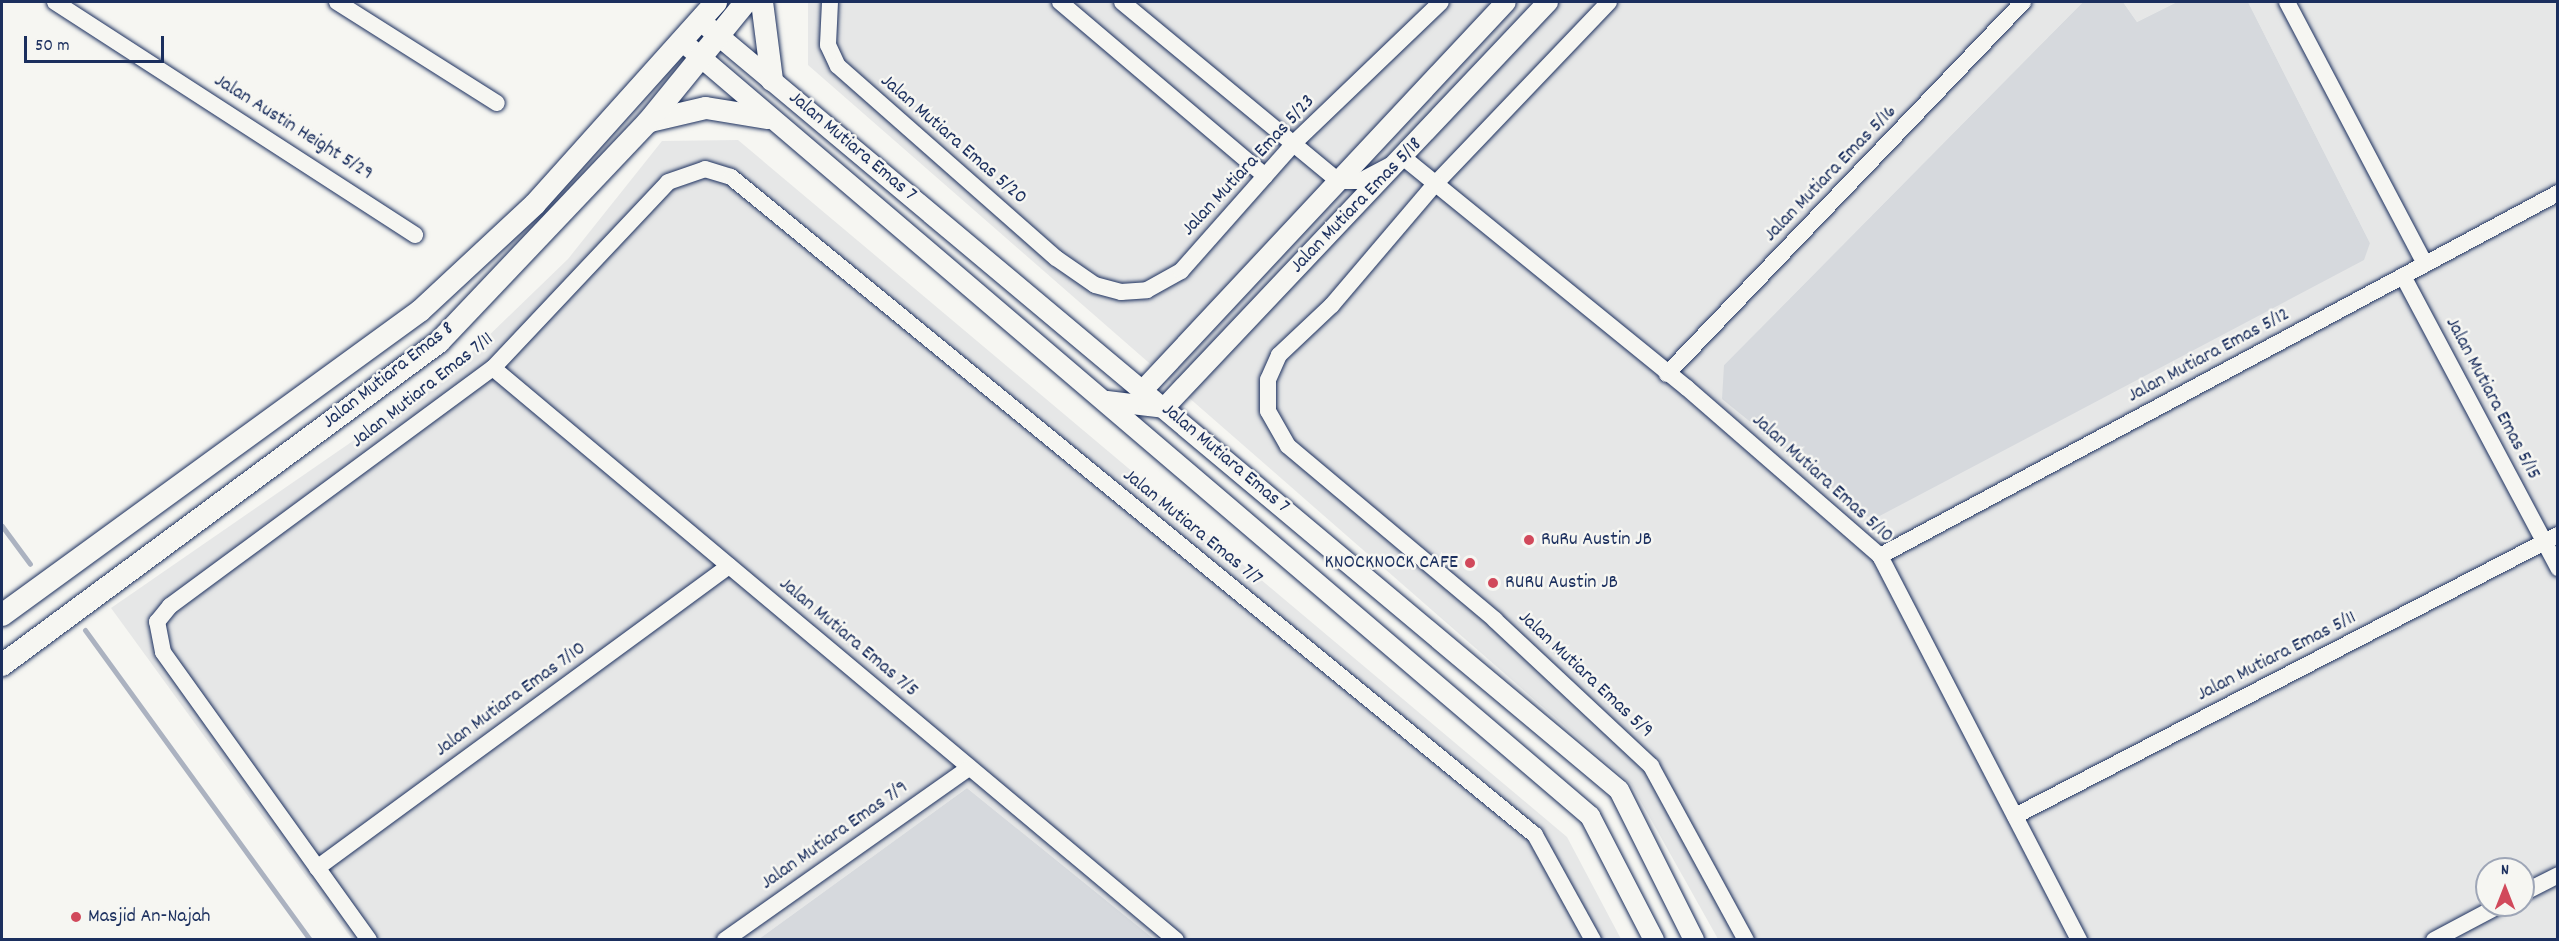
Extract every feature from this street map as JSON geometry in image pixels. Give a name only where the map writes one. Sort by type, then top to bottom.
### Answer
[{"type":"main road","name":"Jalan Mutiara Emas 8","points":[[2,615],[420,311],[535,204],[684,43],[716,2]]},
{"type":"main road","name":"Jalan Mutiara Emas 8","points":[[2,665],[439,342],[648,122],[701,60],[746,2]]},
{"type":"main road","points":[[762,2],[772,80]]},
{"type":"main road","points":[[648,122],[706,108],[768,118]]},
{"type":"street","name":"Jalan Austin Height 5/29","points":[[55,2],[409,226],[415,236]]},
{"type":"street","points":[[337,2],[497,103]]},
{"type":"street","name":"Jalan Mutiara Emas 5/20","points":[[830,2],[828,45],[837,66],[1056,258],[1095,285]]},
{"type":"street","points":[[1060,2],[1265,176]]},
{"type":"street","points":[[1122,2],[1295,141],[1338,181],[1360,181],[1404,158]]},
{"type":"street","name":"Jalan Mutiara Emas 5/23","points":[[1095,285],[1133,292],[1170,280],[1295,141],[1441,2]]},
{"type":"street","name":"Jalan Mutiara Emas 5/18","points":[[1151,402],[1338,181],[1506,2]]},
{"type":"street","name":"Jalan Mutiara Emas 5/18","points":[[1151,402],[1404,158],[1548,2]]},
{"type":"street","name":"Jalan Mutiara Emas 5/9","points":[[1609,2],[1435,184],[1332,304],[1289,343],[1272,367],[1267,387],[1278,433],[1495,620],[1651,766],[1746,939]]},
{"type":"street","name":"Jalan Mutiara Emas 5/16","points":[[1667,374],[2023,2]]},
{"type":"street","points":[[2287,2],[2425,264]]},
{"type":"street","name":"Jalan Mutiara Emas 7","points":[[702,21],[1151,402],[1619,790],[1694,939]]},
{"type":"street","name":"Jalan Mutiara Emas 7","points":[[684,43],[768,118],[1102,399],[1590,816],[1654,939]]},
{"type":"street","name":"Jalan Mutiara Emas 5/10","points":[[1404,158],[1667,374],[1880,556],[2079,939]]},
{"type":"street","name":"Jalan Mutiara Emas 7/11","points":[[369,939],[158,643],[157,622],[179,598],[493,368],[668,182],[691,170],[730,177]]},
{"type":"street","name":"Jalan Mutiara Emas 7/7","points":[[730,177],[1539,838],[1593,939]]},
{"type":"street","name":"Jalan Mutiara Emas 5/12","points":[[1880,556],[2558,193]]},
{"type":"street","name":"Jalan Mutiara Emas 5/15","points":[[2403,276],[2551,538],[2558,568]]},
{"type":"street","name":"Jalan Mutiara Emas 7/5","points":[[493,368],[1176,939]]},
{"type":"street","points":[[1102,399],[1151,402],[1156,446]]},
{"type":"street","name":"Jalan Mutiara Emas 5/11","points":[[2015,816],[2551,538]]},
{"type":"street","name":"Jalan Mutiara Emas 7/10","points":[[317,868],[729,566]]},
{"type":"street","name":"Jalan Mutiara Emas 7/9","points":[[725,939],[969,768]]},
{"type":"street","points":[[2535,887],[2558,876]]},
{"type":"street","points":[[2434,939],[2477,917]]},
{"type":"shaded area","points":[[808,2],[2083,2],[1724,365],[2370,243],[2248,2],[2557,2],[2557,939],[1718,939],[1631,784],[808,65]]},
{"type":"shaded area","points":[[2083,2],[2123,2],[2137,22],[2177,2],[2248,2],[2370,243],[2364,260],[1872,520],[1722,399],[1724,365]]},
{"type":"shaded area","points":[[2123,2],[2177,2],[2137,22]]},
{"type":"shaded area","points":[[738,140],[1567,837],[1621,939],[1154,939],[967,788],[759,939],[352,939],[111,608],[447,376],[568,259],[662,141]]},
{"type":"shaded area","points":[[967,788],[1154,939],[759,939]]},
{"type":"waterway","points":[[2,526],[30,564]]},
{"type":"waterway","points":[[85,630],[310,940]]},
{"type":"place","name":"RuRu Austin JB","points":[[1529,540]]},
{"type":"place","name":"KNOCKNOCK CAFE","points":[[1470,563]]},
{"type":"place","name":"RURU Austin JB","points":[[1493,583]]},
{"type":"place","name":"Masjid An-Najah","points":[[76,917]]}]
